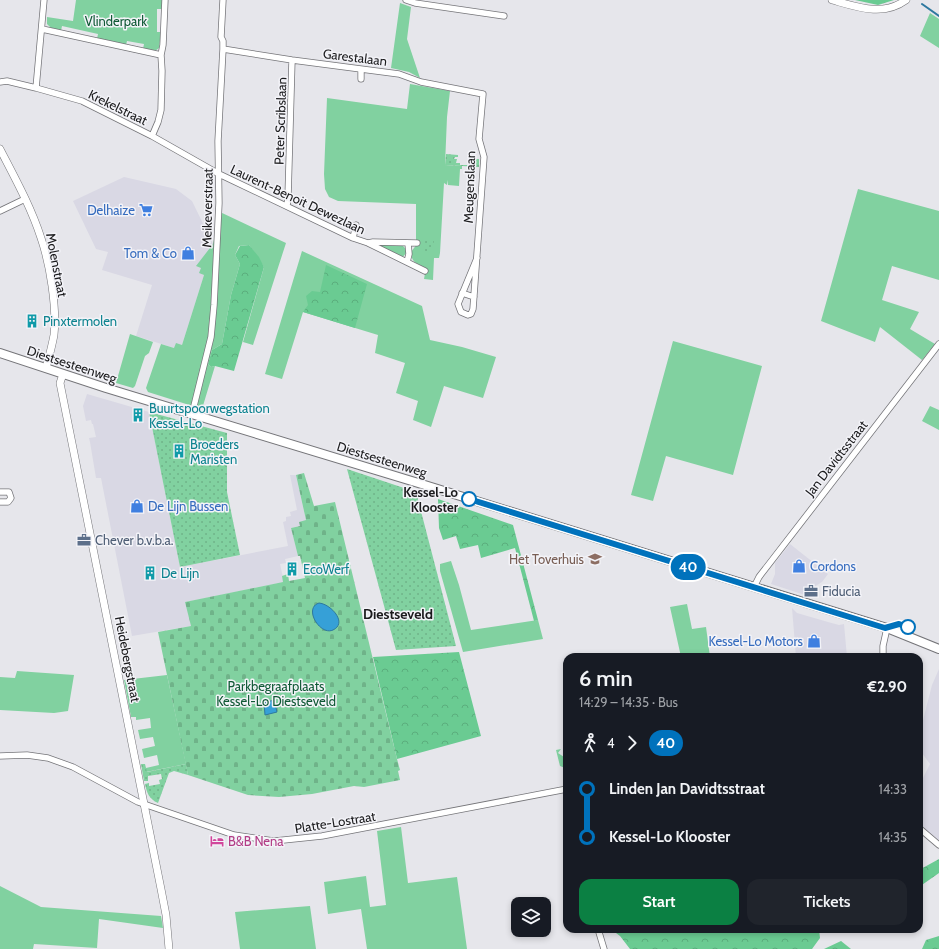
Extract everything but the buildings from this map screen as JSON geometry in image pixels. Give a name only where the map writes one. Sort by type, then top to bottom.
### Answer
[{"type":"main road","name":"Diestsesteenweg","points":[[0,353],[62,374],[887,628],[939,648]]},
{"type":"street","points":[[36,88],[44,0]]},
{"type":"street","points":[[152,136],[161,110],[161,55],[163,45],[165,0]]},
{"type":"street","name":"Meikeverstraat","points":[[192,414],[211,337],[214,305],[214,283],[217,257],[219,174],[218,141],[223,49],[223,41],[221,37],[223,0]]},
{"type":"street","points":[[406,0],[415,3],[504,16]]},
{"type":"street","points":[[832,0],[852,6],[880,11],[892,8],[906,0]]},
{"type":"street","points":[[42,29],[161,55]]},
{"type":"street","name":"Garestalaan","points":[[223,49],[399,74],[422,82],[483,94]]},
{"type":"street","name":"Peter Scribslaan","points":[[287,206],[292,60]]},
{"type":"street","points":[[361,79],[362,68]]},
{"type":"street","name":"Krekelstraat","points":[[0,82],[36,88],[82,101],[152,136],[219,174]]},
{"type":"street","name":"Meugenslaan","points":[[477,258],[458,305],[461,312],[468,315],[471,314],[472,311],[474,297],[477,258],[484,157],[480,139],[483,94]]},
{"type":"street","name":"Molenstraat","points":[[0,149],[25,199],[42,239],[47,260],[52,297],[54,337],[46,368]]},
{"type":"street","name":"Laurent-Benoit Dewezlaan","points":[[219,174],[425,271]]},
{"type":"street","points":[[0,211],[25,199]]},
{"type":"street","points":[[353,238],[356,225]]},
{"type":"street","name":"Laurent-Benoit Dewezlaan","points":[[368,243],[417,243]]},
{"type":"street","points":[[407,262],[409,254],[408,243]]},
{"type":"street","points":[[462,293],[474,297]]},
{"type":"street","name":"Jan Davidtsstraat","points":[[754,588],[756,581],[939,344]]},
{"type":"street","name":"Heidebergstraat","points":[[62,374],[60,383],[164,904],[169,949]]},
{"type":"street","points":[[0,492],[9,492],[11,498],[8,502],[0,502]]},
{"type":"street","points":[[883,653],[887,628]]},
{"type":"street","name":"Platte-Lostraat","points":[[0,756],[27,755],[48,758],[61,762],[131,799],[144,804],[234,835],[274,841],[322,836],[563,790]]},
{"type":"street","points":[[923,831],[939,845]]},
{"type":"street","points":[[599,933],[604,949]]},
{"type":"shaded area","points":[[124,177],[176,189],[192,201],[213,244],[200,273],[204,275],[182,345],[174,348],[136,336],[152,285],[102,270],[108,252],[96,249],[73,201]]},
{"type":"shaded area","name":"De Lijn Bussen","points":[[87,394],[149,412],[180,567],[288,546],[283,522],[286,521],[286,517],[291,516],[290,512],[297,510],[290,475],[296,475],[306,520],[300,526],[291,528],[298,556],[285,559],[286,563],[280,564],[284,582],[186,602],[191,626],[132,636],[101,478],[96,478],[89,438],[96,437],[91,420],[86,421],[83,406]]},
{"type":"shaded area","points":[[790,544],[828,574],[822,582],[814,587],[811,597],[771,584],[775,574],[775,563]]},
{"type":"shaded area","points":[[792,608],[797,613],[839,625],[844,624],[847,653],[796,653]]},
{"type":"shaded area","points":[[939,669],[939,841],[923,827],[923,778],[930,764],[923,754],[923,720],[932,685]]},
{"type":"green space","name":"Vlinderpark","points":[[76,0],[162,0],[162,9],[157,9],[157,32],[161,32],[159,48],[155,51],[143,49],[144,44],[127,41],[126,45],[97,39],[98,34],[62,26],[61,31],[51,28],[47,24],[47,17],[73,21]]},
{"type":"green space","points":[[855,0],[894,0],[878,5]]},
{"type":"green space","points":[[400,3],[411,7],[407,39],[420,78],[409,72],[391,68]]},
{"type":"green space","points":[[930,13],[939,19],[939,48],[920,36]]},
{"type":"green space","points":[[410,84],[450,91],[447,117],[445,165],[462,166],[462,169],[460,169],[459,186],[448,185],[448,180],[447,185],[444,183],[440,253],[439,258],[434,258],[433,280],[424,279],[426,268],[416,263],[411,256],[411,252],[417,244],[416,204],[338,201],[329,197],[325,189],[324,174],[327,98],[407,109]]},
{"type":"green space","points":[[446,154],[458,155],[458,157],[455,157],[454,159],[457,159],[456,163],[460,163],[460,165],[472,165],[473,159],[479,159],[479,167],[445,165]]},
{"type":"green space","points":[[858,189],[939,211],[939,280],[892,266],[882,300],[919,312],[910,329],[935,344],[922,360],[880,327],[875,342],[821,321]]},
{"type":"green space","points":[[220,212],[286,243],[253,345],[243,342],[264,267],[249,245],[239,246],[235,255],[240,264],[231,295],[222,344],[212,350],[208,364],[211,367],[215,366],[202,409],[148,392],[146,388],[161,344],[174,348],[176,343],[182,345],[204,275],[199,273],[201,268],[196,266],[213,244]]},
{"type":"green space","points":[[425,240],[434,241],[432,253],[424,251]]},
{"type":"green space","points":[[376,244],[402,245],[407,252],[402,258]]},
{"type":"green space","points":[[249,245],[259,257],[264,267],[234,371],[215,366],[211,367],[208,364],[212,350],[222,344],[231,295],[240,264],[235,255],[240,246]]},
{"type":"green space","points":[[302,251],[422,306],[430,340],[462,347],[496,357],[483,398],[444,386],[431,427],[413,420],[418,401],[396,393],[405,363],[375,353],[378,335],[303,312],[282,379],[265,374]]},
{"type":"green space","points":[[326,265],[367,284],[355,328],[303,312],[308,305],[306,296],[312,291],[320,292]]},
{"type":"green space","points":[[130,334],[153,342],[149,353],[145,356],[133,388],[116,383]]},
{"type":"green space","points":[[673,341],[762,366],[733,475],[666,456],[653,501],[631,495]]},
{"type":"green space","points":[[930,406],[939,410],[939,430],[922,421]]},
{"type":"green space","points":[[149,412],[227,433],[227,492],[240,555],[180,567]]},
{"type":"green space","points":[[347,469],[416,492],[456,646],[396,650]]},
{"type":"green space","name":"Parkbegraafplaats Kessel-Lo Diestseveld","points":[[304,473],[314,506],[335,502],[400,770],[398,771],[400,780],[364,787],[354,786],[312,794],[279,797],[248,795],[188,775],[158,632],[191,626],[185,602],[283,582],[282,576],[288,574],[289,581],[305,578],[291,528],[300,526],[299,522],[306,520],[296,475]]},
{"type":"green space","points":[[438,499],[513,525],[538,620],[534,621],[515,548],[481,558],[478,545],[460,549],[456,536],[443,540],[439,528]]},
{"type":"green space","points":[[451,561],[471,630],[538,620],[543,639],[463,652],[440,571],[440,564]]},
{"type":"green space","points":[[687,604],[692,629],[706,627],[709,653],[680,653],[670,607]]},
{"type":"green space","points":[[459,652],[481,736],[397,759],[373,657]]},
{"type":"green space","points":[[17,671],[74,675],[68,711],[54,713],[0,710],[0,677],[15,678]]},
{"type":"green space","points":[[167,675],[186,764],[146,772],[146,768],[159,765],[157,755],[144,758],[142,749],[155,746],[153,737],[140,739],[138,730],[151,728],[150,718],[136,720],[136,717],[131,717],[124,680]]},
{"type":"green space","points":[[561,749],[558,753],[563,756],[563,767],[560,766],[556,750]]},
{"type":"green space","points":[[141,764],[145,764],[147,772],[186,764],[188,775],[174,771],[169,773],[158,803],[152,800],[145,784],[149,783],[149,786],[160,784],[159,780],[162,779],[161,774],[148,776],[148,781],[144,781]]},
{"type":"green space","points":[[401,827],[408,883],[457,877],[467,949],[367,949],[361,909],[328,914],[324,882],[366,876],[370,907],[386,905],[377,831]]},
{"type":"green space","points":[[939,859],[939,873],[923,884],[923,868]]},
{"type":"green space","points":[[0,886],[41,907],[161,916],[163,928],[99,919],[97,948],[34,944],[33,949],[0,949]]},
{"type":"green space","points":[[310,906],[316,949],[240,949],[235,912]]},
{"type":"green space","points":[[616,933],[819,933],[820,938],[812,949],[630,949]]},
{"type":"green space","points":[[939,936],[939,949],[922,949],[926,940]]},
{"type":"green space","points":[[841,941],[851,949],[824,949]]},
{"type":"water","points":[[319,603],[324,604],[336,614],[339,623],[333,630],[328,631],[323,629],[315,621],[313,610],[314,606]]},
{"type":"water","points":[[274,700],[277,712],[265,715],[264,703]]},
{"type":"waterway","points":[[922,4],[939,16]]},
{"type":"bus line","name":"40","points":[[469,499],[885,628],[899,624],[908,627]]},
{"type":"place","name":"Delhaize","points":[[146,210]]},
{"type":"place","name":"Tom & Co","points":[[188,253]]},
{"type":"place","name":"Pinxtermolen","points":[[32,321]]},
{"type":"place","name":"Buurtspoorwegstation Kessel-Lo","points":[[138,415]]},
{"type":"place","name":"Broeders Maristen","points":[[179,451]]},
{"type":"place","name":"Kessel-Lo Klooster","points":[[469,499]]},
{"type":"place","name":"De Lijn Bussen","points":[[137,506]]},
{"type":"place","name":"Chever b.v.b.a.","points":[[84,540]]},
{"type":"place","name":"Het Toverhuis","points":[[595,559]]},
{"type":"place","name":"Cordons","points":[[799,566]]},
{"type":"place","name":"EcoWerf","points":[[292,569]]},
{"type":"place","name":"De Lijn","points":[[150,573]]},
{"type":"place","name":"Fiducia","points":[[811,591]]},
{"type":"place","name":"Kessel-Lo Motors","points":[[814,641]]},
{"type":"place","name":"B&B Nena","points":[[217,841]]},
{"type":"district","name":"Diestseveld","points":[[398,614]]}]
